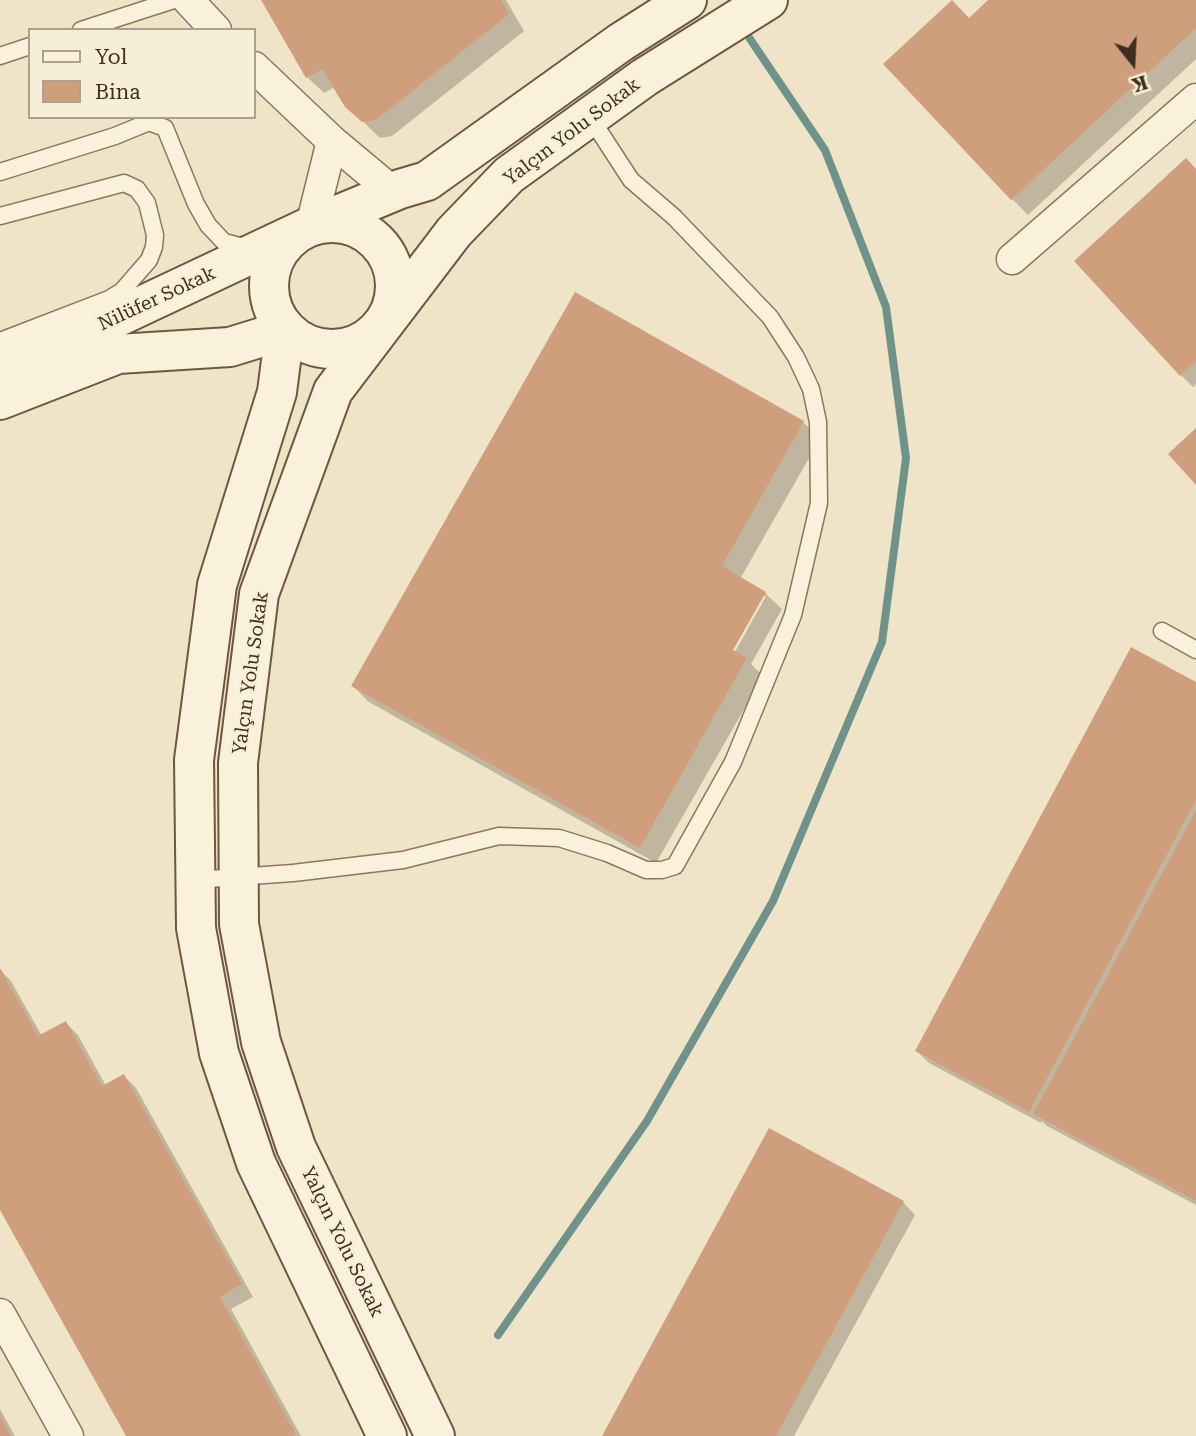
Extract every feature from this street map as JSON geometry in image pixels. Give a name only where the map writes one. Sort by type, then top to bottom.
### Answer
[{"type":"street","points":[[188,0],[214,28]]},
{"type":"street","points":[[311,226],[332,223],[352,226],[371,236],[385,251],[394,270],[396,291],[391,311],[380,329],[364,342],[344,349],[323,350],[303,343],[285,330],[274,313],[268,292],[270,271],[278,252],[293,236],[311,226],[393,192],[427,181],[621,42],[687,0]]},
{"type":"street","name":"Yalçın Yolu Sokak","points":[[421,1431],[296,1147],[261,1042],[239,924],[238,876],[238,763],[259,594],[333,391],[454,232],[509,175],[645,77],[768,0]]},
{"type":"street","points":[[256,69],[332,141],[393,192]]},
{"type":"street","points":[[1012,259],[1196,99]]},
{"type":"street","points":[[311,226],[332,141]]},
{"type":"street","name":"Nilüfer Sokak","points":[[0,364],[51,348],[311,226]]},
{"type":"street","points":[[285,330],[277,391],[217,585],[194,760],[196,928],[219,1053],[256,1163],[387,1436]]},
{"type":"street","name":"Nilüfer Sokak","points":[[0,400],[118,354],[230,348],[285,330]]},
{"type":"street","points":[[0,1314],[68,1436]]},
{"type":"lane","points":[[87,28],[174,0]]},
{"type":"lane","points":[[0,56],[28,47]]},
{"type":"lane","points":[[195,880],[293,873],[403,860],[499,836],[559,838],[607,853],[646,870],[662,870],[675,866],[733,762],[793,615],[819,503],[818,422],[811,389],[796,357],[770,317],[674,217],[631,180],[590,117]]},
{"type":"lane","points":[[0,172],[115,136],[149,122],[165,128],[196,204],[208,225],[224,242],[260,250]]},
{"type":"lane","points":[[0,216],[124,183],[137,189],[147,203],[155,235],[155,247],[149,260],[122,291],[0,341]]},
{"type":"lane","points":[[1162,631],[1196,650]]},
{"type":"building","points":[[261,0],[501,0],[509,14],[376,120],[362,122],[345,107],[322,69],[306,78]]},
{"type":"building","points":[[952,0],[969,18],[988,0],[1196,0],[1196,28],[1011,200],[883,64]]},
{"type":"building","points":[[1186,158],[1196,169],[1196,361],[1180,376],[1074,261]]},
{"type":"building","points":[[575,292],[804,421],[722,566],[766,592],[733,650],[747,658],[640,848],[351,686]]},
{"type":"building","points":[[1196,428],[1196,485],[1168,454]]},
{"type":"building","points":[[1131,647],[1196,682],[1196,800],[1029,1112],[915,1051]]},
{"type":"building","points":[[1196,810],[1196,1201],[1033,1114]]},
{"type":"building","points":[[0,968],[38,1036],[66,1021],[102,1086],[124,1074],[242,1284],[220,1297],[296,1434],[293,1436],[126,1436],[0,1210]]},
{"type":"building","points":[[769,1128],[904,1201],[776,1436],[602,1436]]},
{"type":"building","points":[[0,1416],[11,1436],[0,1436]]},
{"type":"waterway","points":[[498,1335],[647,1121],[773,901],[882,642],[906,458],[886,307],[825,150],[750,39]]}]
